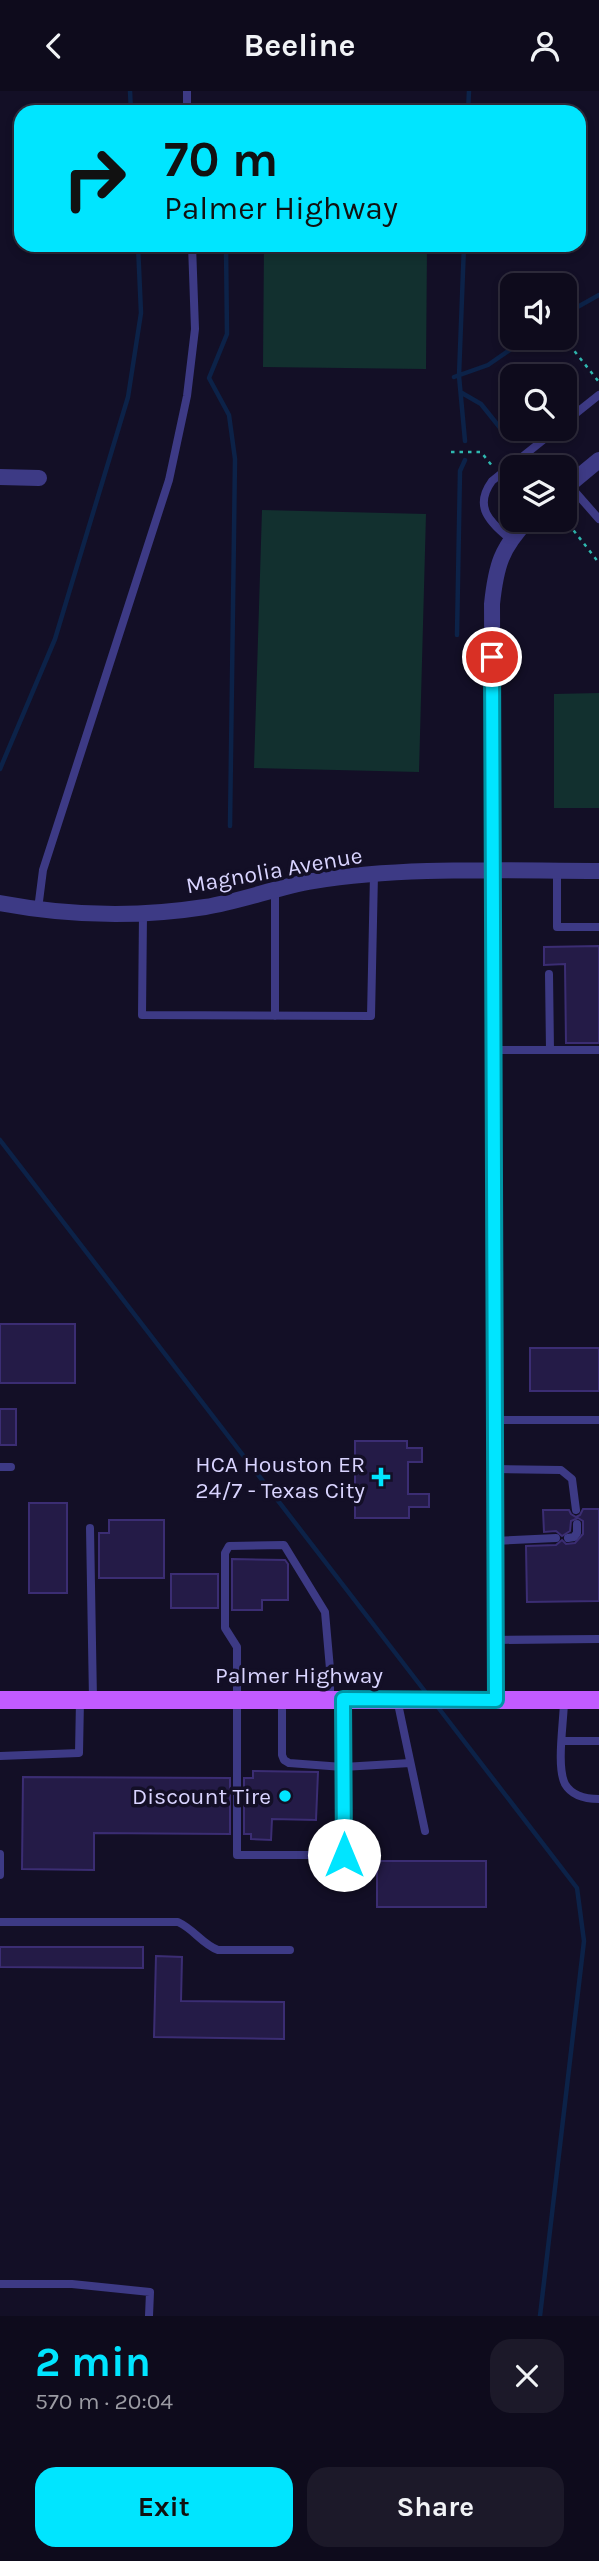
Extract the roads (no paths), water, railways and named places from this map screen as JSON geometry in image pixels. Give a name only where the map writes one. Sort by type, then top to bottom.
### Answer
[{"type":"main road","name":"Palmer Highway","points":[[0,1698],[599,1700]]},
{"type":"street","points":[[577,478],[599,460]]},
{"type":"street","points":[[0,477],[39,478]]},
{"type":"street","points":[[496,1700],[492,604],[495,576],[501,556],[517,532]]},
{"type":"street","name":"Magnolia Avenue","points":[[0,903],[80,915],[143,914],[207,907],[312,881],[374,874],[599,871]]},
{"type":"lane","points":[[37,910],[43,870],[169,479],[187,396],[195,329],[192,252]]},
{"type":"lane","points":[[577,412],[599,395]]},
{"type":"lane","points":[[510,539],[492,524],[485,512],[485,491],[499,475],[542,441]]},
{"type":"lane","points":[[577,496],[599,519]]},
{"type":"lane","points":[[557,871],[558,927],[599,927]]},
{"type":"lane","points":[[143,914],[142,1015],[371,1016],[374,874]]},
{"type":"lane","points":[[275,891],[275,1016]]},
{"type":"lane","points":[[549,974],[550,1050]]},
{"type":"lane","points":[[494,1050],[599,1050]]},
{"type":"lane","points":[[495,1420],[599,1420]]},
{"type":"lane","points":[[0,1467],[11,1467]]},
{"type":"lane","points":[[495,1469],[561,1470],[572,1479],[576,1510]]},
{"type":"lane","points":[[568,1538],[577,1533],[577,1524]]},
{"type":"lane","points":[[0,1755],[77,1755],[80,1750],[86,1699],[90,1528]]},
{"type":"lane","points":[[495,1541],[556,1538]]},
{"type":"lane","points":[[284,1545],[325,1612],[330,1669],[337,1699],[343,1767],[344,1855],[237,1855],[237,1647],[225,1628],[225,1553],[229,1546],[284,1545]]},
{"type":"lane","points":[[495,1640],[599,1639]]},
{"type":"lane","points":[[282,1699],[281,1744],[284,1760],[300,1765],[343,1767],[410,1763]]},
{"type":"lane","points":[[401,1699],[410,1763],[425,1831]]},
{"type":"lane","points":[[564,1700],[562,1770],[566,1785],[574,1793],[587,1799],[599,1799]]},
{"type":"lane","points":[[563,1741],[599,1741]]},
{"type":"lane","points":[[0,1854],[0,1875]]},
{"type":"lane","points":[[0,1922],[178,1921],[193,1929],[208,1946],[218,1950],[290,1950]]},
{"type":"lane","points":[[0,2284],[72,2284],[150,2292],[149,2316]]},
{"type":"waterway","points":[[130,91],[131,105]]},
{"type":"waterway","points":[[468,105],[469,91]]},
{"type":"waterway","points":[[0,769],[55,639],[128,397],[141,313],[138,252]]},
{"type":"waterway","points":[[226,252],[227,334],[209,378],[229,415],[235,459],[230,826]]},
{"type":"waterway","points":[[464,252],[459,376],[465,441]]},
{"type":"waterway","points":[[577,307],[599,295]]},
{"type":"waterway","points":[[454,377],[488,365],[510,350]]},
{"type":"waterway","points":[[462,393],[481,404],[500,428]]},
{"type":"waterway","points":[[457,635],[460,471],[465,460]]},
{"type":"waterway","points":[[0,1140],[427,1694]]},
{"type":"waterway","points":[[437,1706],[577,1888],[584,1941],[540,2316]]},
{"type":"place","name":"HCA Houston ER 24/7 - Texas City","points":[[381,1477]]},
{"type":"place","name":"Discount Tire","points":[[285,1796]]}]
